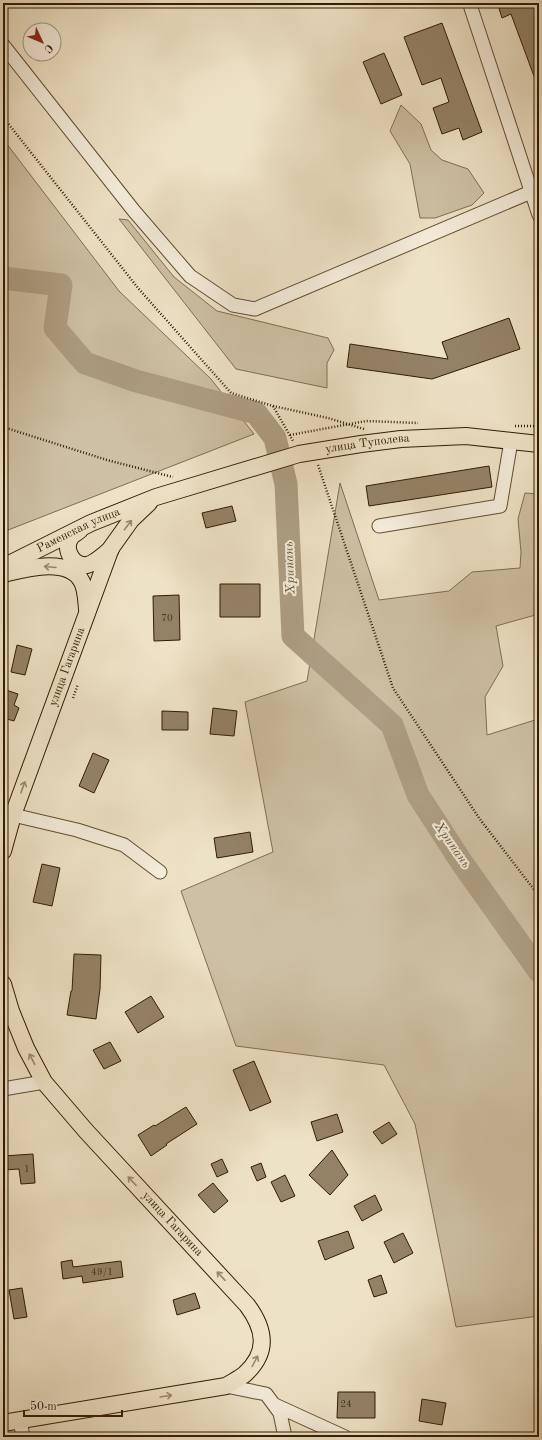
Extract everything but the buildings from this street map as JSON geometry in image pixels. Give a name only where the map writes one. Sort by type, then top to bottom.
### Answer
[{"type":"main road","name":"улица Туполева","points":[[201,483],[307,453],[401,439],[466,436],[539,444]]},
{"type":"main road","name":"Раменская улица","points":[[3,567],[91,523],[156,497],[201,483]]},
{"type":"main road","name":"улица Гагарина","points":[[3,851],[8,814],[88,611],[111,548],[131,520],[156,497]]},
{"type":"main road","points":[[91,523],[72,536],[68,543],[69,554],[74,562],[88,565],[97,560],[111,548]]},
{"type":"main road","points":[[3,574],[41,566],[65,568],[78,575],[82,581],[85,588],[88,611]]},
{"type":"main road","name":"улица Гагарина","points":[[3,984],[26,1048],[44,1082],[86,1131],[253,1313],[262,1336],[260,1350],[254,1365],[244,1375],[226,1386]]},
{"type":"main road","points":[[3,1423],[226,1386]]},
{"type":"street","points":[[471,3],[471,8],[539,215]]},
{"type":"street","points":[[3,45],[134,212],[190,276],[233,305],[256,309],[531,192]]},
{"type":"street","points":[[379,526],[500,506],[511,441]]},
{"type":"street","points":[[8,814],[77,830],[124,845],[160,872]]},
{"type":"street","points":[[3,1089],[44,1082]]},
{"type":"street","points":[[226,1386],[266,1394],[280,1413],[285,1437]]},
{"type":"street","points":[[275,1405],[345,1437]]},
{"type":"street","points":[[20,1420],[23,1437]]},
{"type":"path","points":[[3,117],[138,288],[231,393],[274,406],[328,418],[371,431]]},
{"type":"path","points":[[274,406],[307,453],[393,688],[479,818],[539,896]]},
{"type":"path","points":[[3,427],[107,460],[179,478]]},
{"type":"shaded area","points":[[401,105],[421,124],[431,150],[442,160],[468,169],[484,193],[472,205],[435,218],[420,218],[410,164],[390,131]]},
{"type":"shaded area","points":[[3,139],[119,291],[211,379],[254,434],[3,532]]},
{"type":"shaded area","points":[[119,219],[128,220],[174,277],[217,311],[328,338],[334,350],[327,363],[327,388],[236,369]]},
{"type":"shaded area","points":[[340,483],[379,600],[449,591],[472,572],[520,568],[521,552],[518,519],[525,493],[538,494],[539,497],[539,614],[496,626],[503,666],[485,697],[487,735],[535,720],[539,726],[539,1316],[456,1327],[415,1124],[384,1065],[236,1046],[181,891],[273,852],[245,702],[307,681]]},
{"type":"waterway","name":"Хрипань","points":[[3,278],[61,285],[55,328],[85,363],[136,381],[256,413],[275,438],[286,484],[293,636],[392,725],[418,795],[462,863],[539,971]]}]
